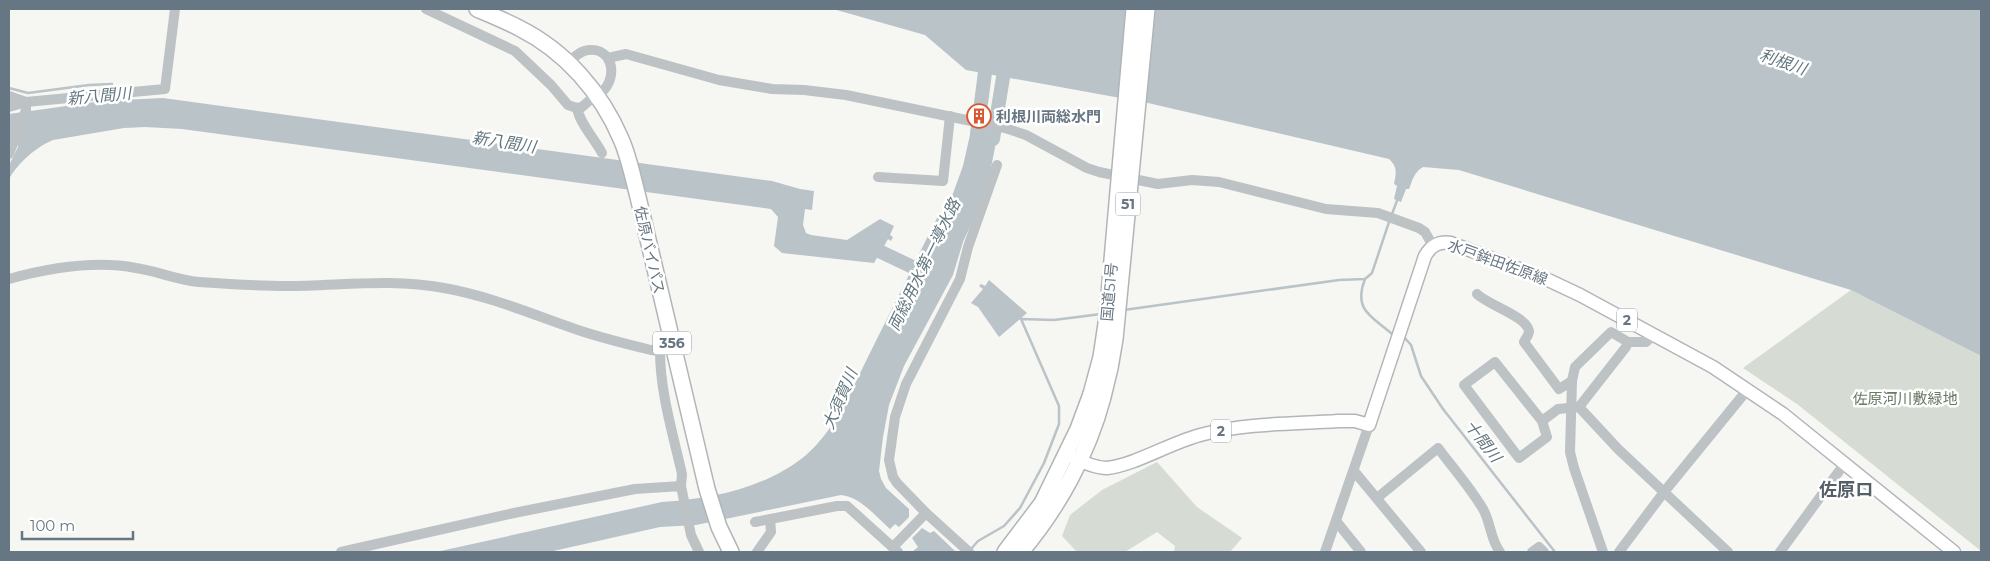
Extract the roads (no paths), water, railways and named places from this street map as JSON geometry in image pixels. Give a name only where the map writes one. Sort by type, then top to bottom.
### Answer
[{"type":"highway","name":"佐原バイパス","points":[[477,9],[520,28],[541,41],[567,62],[590,87],[610,116],[628,159],[638,197],[672,348],[707,489],[719,527],[731,552]]},
{"type":"highway","name":"国道51号","points":[[1097,396],[1107,317],[1134,9]]},
{"type":"highway","name":"国道51号","points":[[1021,552],[1053,510],[1097,396],[1115,339],[1147,9]]},
{"type":"highway","name":"国道51号","points":[[1005,552],[1025,527],[1073,457]]},
{"type":"highway","points":[[999,552],[1025,527]]},
{"type":"main road","name":"水戸鉾田佐原線","points":[[1369,425],[1425,256],[1433,246],[1444,242],[1451,243],[1546,279],[1580,295],[1712,367],[1748,389],[1845,463],[1946,550]]},
{"type":"main road","name":"2","points":[[1073,457],[1096,467],[1117,466],[1179,441],[1224,430],[1338,421],[1355,421],[1369,425]]},
{"type":"street","points":[[9,107],[165,89],[175,9]]},
{"type":"street","points":[[426,9],[516,51],[551,85],[568,106],[582,107],[590,100]]},
{"type":"street","points":[[567,62],[586,50],[600,52],[608,58],[612,72],[611,79],[604,90]]},
{"type":"street","points":[[608,58],[626,54],[719,80],[772,90],[804,90],[846,95],[1001,127],[1026,135],[1095,171],[1158,184],[1192,180],[1219,182],[1326,208],[1378,213],[1414,225],[1425,232],[1433,246]]},
{"type":"street","points":[[9,96],[26,106]]},
{"type":"street","points":[[11,150],[26,106]]},
{"type":"street","points":[[577,108],[579,119],[594,137],[602,153]]},
{"type":"street","points":[[878,177],[943,181],[950,116]]},
{"type":"street","points":[[969,552],[926,513],[893,477],[889,460],[895,417],[909,378],[960,279],[968,247],[997,165]]},
{"type":"street","points":[[9,279],[28,273],[74,267],[119,265],[197,282],[286,286],[378,282],[436,287],[466,292],[620,343],[672,348],[660,367],[682,474],[681,489],[691,535],[699,552]]},
{"type":"street","points":[[1477,294],[1483,300],[1522,320],[1529,334],[1524,342],[1559,389],[1572,381]]},
{"type":"street","points":[[1603,552],[1570,452],[1575,407],[1572,381],[1575,367],[1611,332],[1628,342],[1646,342],[1654,335]]},
{"type":"street","points":[[1542,421],[1558,410],[1575,407],[1626,347],[1628,342]]},
{"type":"street","points":[[1495,362],[1542,421],[1547,437],[1519,458],[1464,385],[1495,362]]},
{"type":"street","points":[[1619,552],[1664,492],[1748,389]]},
{"type":"street","points":[[1575,407],[1728,552]]},
{"type":"street","points":[[1325,552],[1369,425]]},
{"type":"street","points":[[1377,498],[1438,448],[1484,511],[1493,544],[1500,552]]},
{"type":"street","points":[[1780,552],[1845,463]]},
{"type":"street","points":[[1354,471],[1421,552]]},
{"type":"street","points":[[341,552],[635,488],[681,489]]},
{"type":"street","points":[[754,522],[837,506],[847,506],[895,550],[926,513]]},
{"type":"street","points":[[757,552],[771,532],[770,519]]},
{"type":"street","points":[[1336,521],[1361,552]]},
{"type":"street","points":[[1532,552],[1539,546],[1544,552]]},
{"type":"water","name":"利根川","points":[[833,9],[1981,9],[1981,356],[1851,290],[1459,170],[1423,167],[1415,174],[1401,202],[1394,199],[1397,186],[1394,184],[1396,171],[1389,159],[1148,103],[966,70],[925,35]]},
{"type":"water","points":[[163,98],[772,181],[814,191],[812,210],[805,209],[803,225],[806,233],[847,240],[880,219],[894,226],[890,235],[893,237],[891,241],[888,239],[882,250],[897,257],[895,262],[879,254],[874,263],[782,253],[774,246],[778,217],[771,209],[182,129],[124,128],[53,140],[28,156],[9,179],[9,165],[18,144],[9,141],[9,114],[102,101]]},
{"type":"water","points":[[972,126],[998,132],[990,173],[979,207],[963,242],[953,275],[904,366],[889,405],[883,437],[879,471],[881,479],[886,488],[909,509],[909,517],[899,527],[895,524],[890,529],[862,503],[841,495],[696,525],[660,527],[549,552],[436,552],[662,502],[719,495],[755,484],[773,476],[805,456],[824,436],[840,413],[911,271],[908,270],[911,264],[914,264],[937,218],[948,207],[963,166]]},
{"type":"water","points":[[989,280],[1027,313],[999,337],[978,307],[971,303],[983,289],[979,286],[981,284],[985,286]]},
{"type":"water","points":[[922,528],[930,533],[934,531],[956,552],[912,552],[918,547],[912,538]]},
{"type":"waterway","name":"大須賀川","points":[[977,134],[987,57]]},
{"type":"waterway","name":"両総用水第一導水路","points":[[993,139],[1006,59]]},
{"type":"waterway","points":[[9,88],[28,93],[112,84]]},
{"type":"waterway","points":[[1392,214],[1398,198]]},
{"type":"waterway","points":[[1124,310],[1339,280],[1365,279],[1372,273],[1390,219]]},
{"type":"waterway","name":"新八間川","points":[[881,252],[921,271]]},
{"type":"waterway","name":"十間川","points":[[1365,279],[1361,298],[1363,305],[1371,317],[1392,334]]},
{"type":"waterway","points":[[971,549],[978,541],[1004,526],[1020,508],[1044,463],[1059,424],[1059,406],[1021,319],[1054,320],[1101,314]]},
{"type":"waterway","name":"十間川","points":[[1404,337],[1411,345],[1421,376],[1443,409],[1555,552]]},
{"type":"place","name":"利根川両総水門","points":[[979,116]]},
{"type":"district","name":"佐原ロ","points":[[1846,490]]},
{"type":"park label","name":"佐原河川敷緑地","points":[[1905,398]]}]
